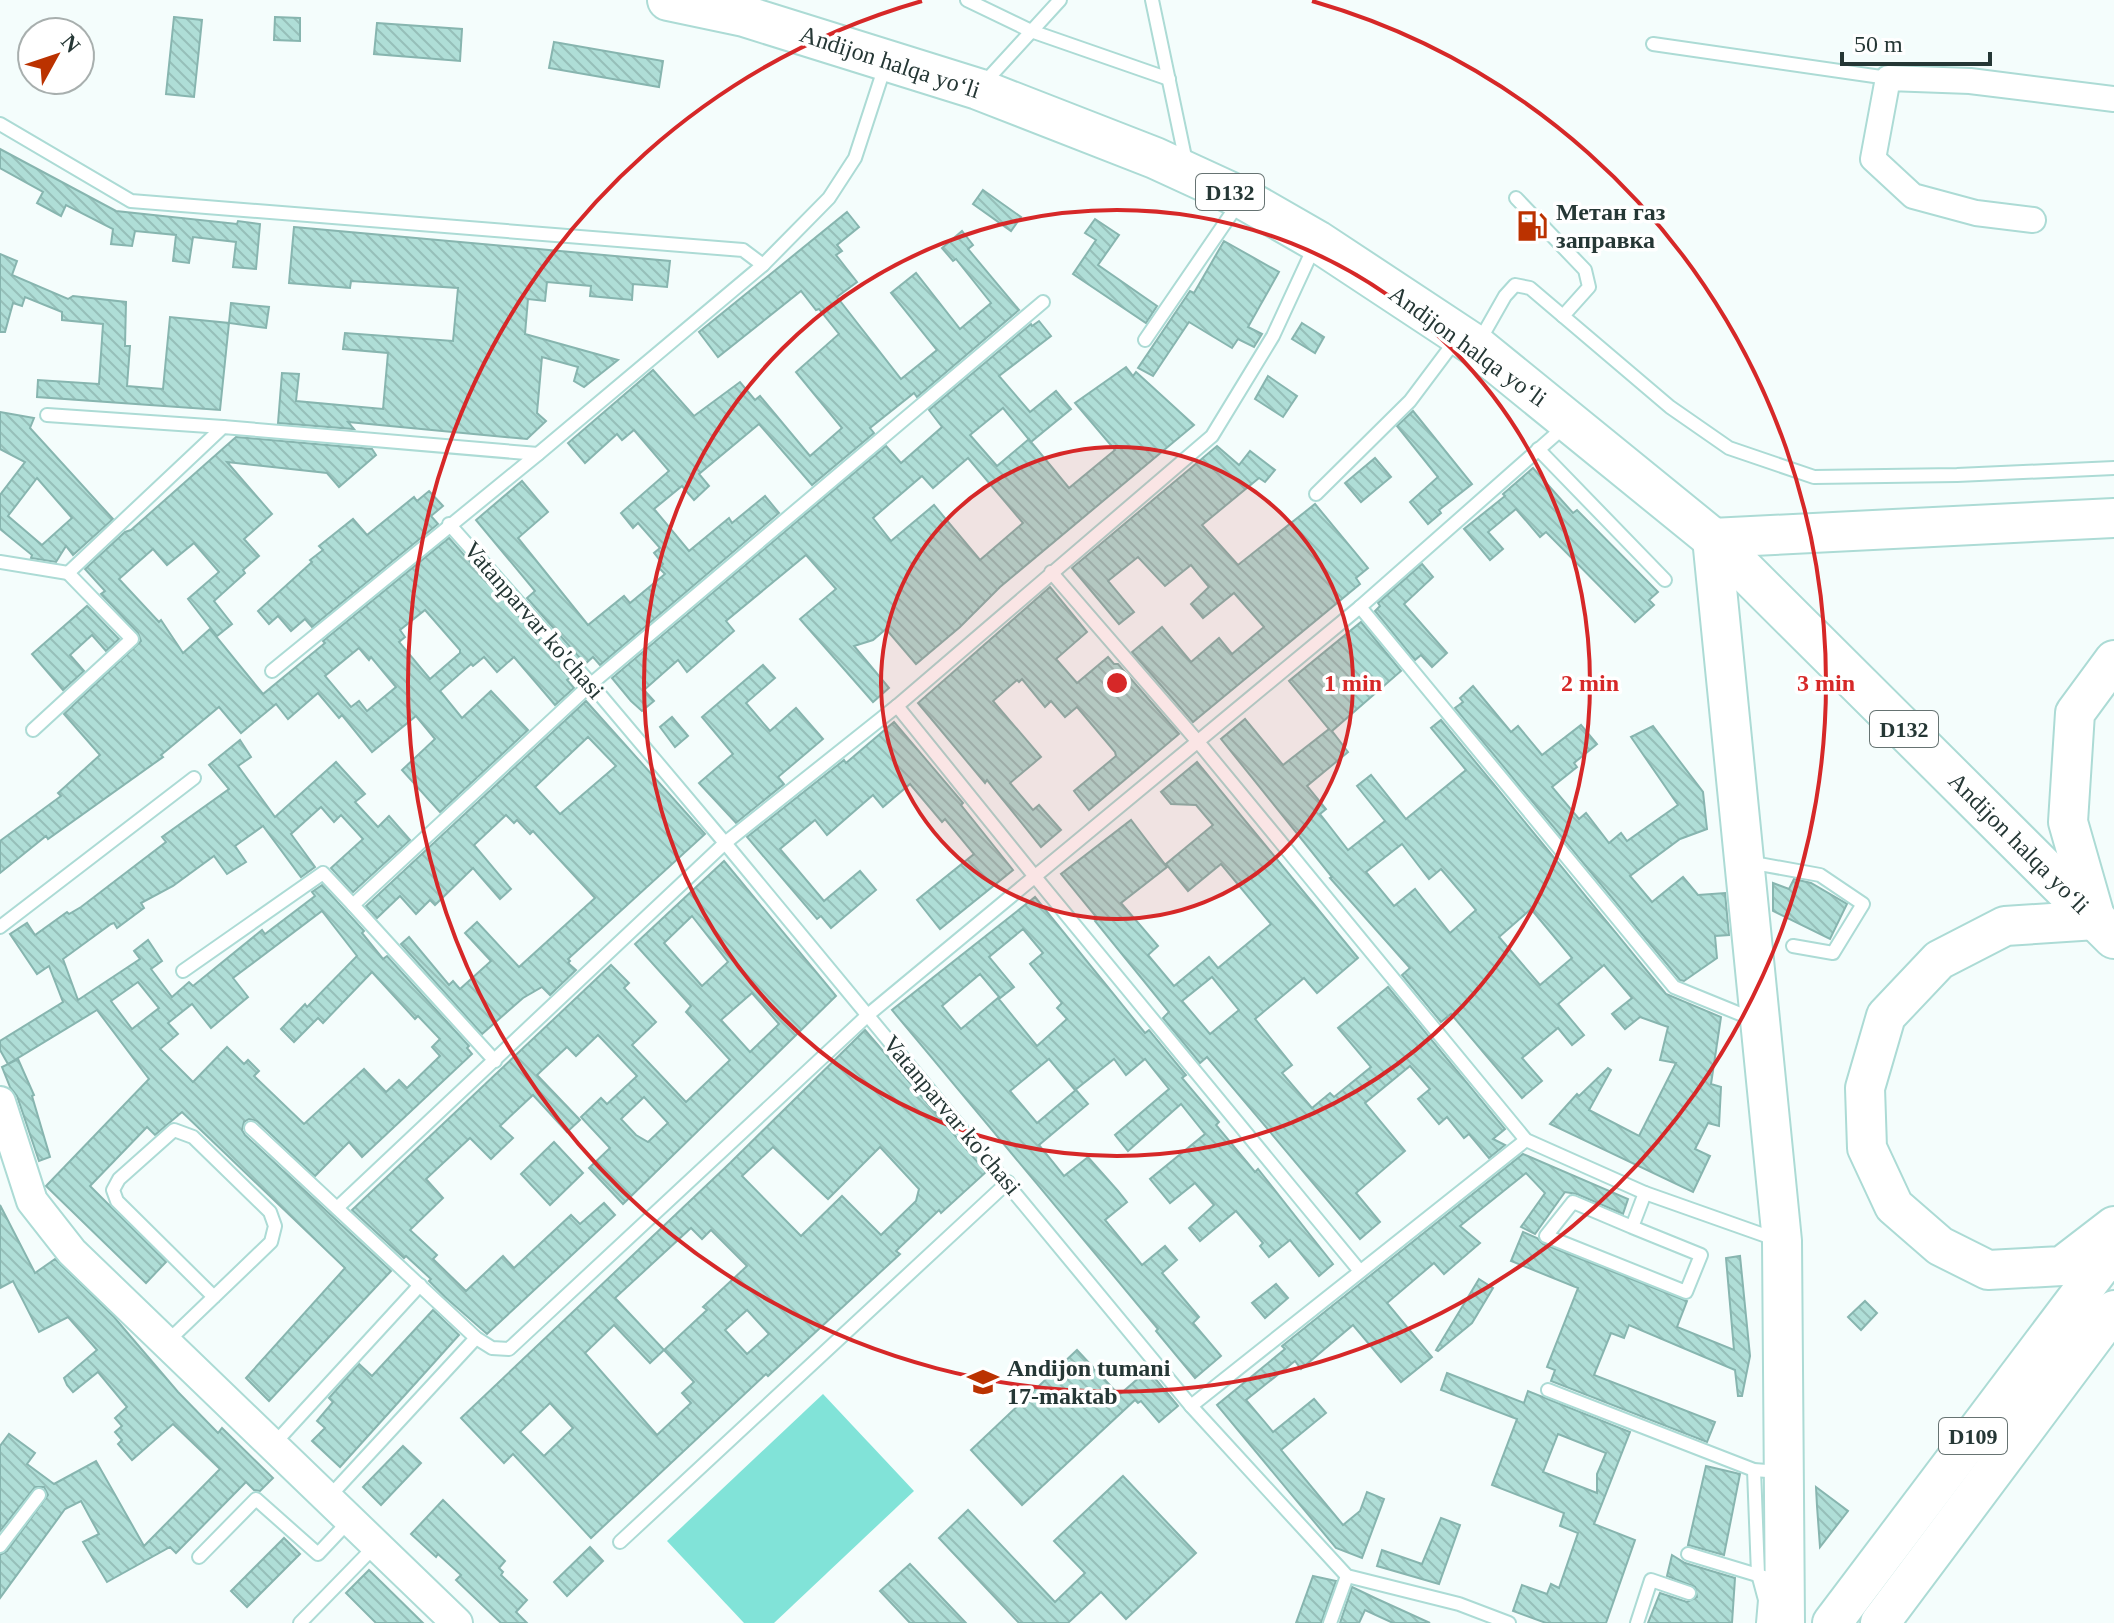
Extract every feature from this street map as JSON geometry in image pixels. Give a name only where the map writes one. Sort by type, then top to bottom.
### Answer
[{"type":"highway","name":"Andijon halqa yo‘li","points":[[668,0],[744,16],[887,59],[1067,122],[1242,198],[1317,241],[1468,341],[1712,538],[2105,929]]},
{"type":"main road","points":[[1776,1595],[1769,1471],[1782,1241],[1712,538],[2114,518]]},
{"type":"main road","points":[[2114,660],[2075,713],[2068,822],[2105,929],[2005,926],[1939,960],[1886,1016],[1865,1088],[1867,1148],[1894,1206],[1940,1246],[1988,1270],[2062,1266],[2114,1226]]},
{"type":"main road","name":"D109","points":[[1832,1623],[2114,1249]]},
{"type":"main road","name":"D109","points":[[1880,1623],[2114,1310]]},
{"type":"street","points":[[2033,220],[1976,213],[1913,196],[1873,159],[1888,78],[1970,81],[2114,99]]},
{"type":"street","points":[[0,1102],[32,1201],[72,1252],[457,1623]]},
{"type":"lane","points":[[967,0],[1031,31],[1169,79]]},
{"type":"lane","points":[[978,89],[1059,0]]},
{"type":"lane","points":[[1152,0],[1188,173]]},
{"type":"lane","points":[[1653,44],[1888,78]]},
{"type":"lane","points":[[272,671],[763,265],[829,198],[855,158],[887,59]]},
{"type":"lane","points":[[0,124],[131,201],[743,250],[763,265]]},
{"type":"lane","points":[[1145,340],[1242,198]]},
{"type":"lane","points":[[1516,198],[1585,270],[1589,287],[1563,316]]},
{"type":"lane","points":[[337,1208],[725,843],[897,706],[1212,436],[1273,336],[1317,241]]},
{"type":"lane","points":[[1316,494],[1468,341],[1515,285],[1530,288],[1670,407],[1729,448],[1814,477],[2114,468]]},
{"type":"lane","points":[[353,905],[591,684],[1043,302]]},
{"type":"lane","points":[[47,415],[538,454]]},
{"type":"lane","points":[[251,1128],[476,1338],[492,1348],[509,1349],[869,1014],[1360,607],[1570,421]]},
{"type":"lane","points":[[68,573],[223,427]]},
{"type":"lane","points":[[1538,449],[1665,580]]},
{"type":"lane","name":"Vatanparvar ko'chasi","points":[[449,524],[591,684],[869,1014],[1191,1406],[1347,1576]]},
{"type":"lane","points":[[0,562],[68,573],[132,639],[33,730]]},
{"type":"lane","points":[[1051,572],[1199,743],[1526,1140],[1645,1193],[1782,1241]]},
{"type":"lane","points":[[1360,607],[1674,987],[1761,1023]]},
{"type":"lane","points":[[897,706],[1359,1270]]},
{"type":"lane","points":[[0,927],[194,778]]},
{"type":"lane","points":[[1745,861],[1820,875],[1863,904],[1833,953],[1793,946]]},
{"type":"lane","points":[[183,971],[323,873],[495,1061]]},
{"type":"lane","points":[[165,1344],[214,1297],[271,1242],[275,1226],[270,1212],[193,1137],[174,1130],[119,1179],[113,1190],[117,1201],[214,1297]]},
{"type":"lane","points":[[1191,1406],[1526,1140]]},
{"type":"lane","points":[[620,1542],[1008,1182]]},
{"type":"lane","points":[[1632,1227],[1645,1193]]},
{"type":"lane","points":[[1573,1202],[1632,1227],[1701,1255],[1686,1292],[1546,1236],[1573,1202]]},
{"type":"lane","points":[[273,1445],[420,1285]]},
{"type":"lane","points":[[328,1498],[476,1338]]},
{"type":"lane","points":[[1548,1390],[1769,1471]]},
{"type":"lane","points":[[0,1546],[39,1495]]},
{"type":"lane","points":[[199,1557],[256,1499],[318,1554],[350,1520]]},
{"type":"lane","points":[[300,1623],[376,1545]]},
{"type":"lane","points":[[1688,1554],[1776,1595]]},
{"type":"lane","points":[[1330,1623],[1347,1576],[1459,1604],[1509,1623]]},
{"type":"lane","points":[[1637,1623],[1651,1580],[1689,1593]]},
{"type":"lane","points":[[1763,1623],[1765,1600],[1776,1595]]},
{"type":"shaded area","points":[[823,1394],[914,1491],[774,1623],[744,1623],[667,1541]]},
{"type":"building","points":[[174,17],[202,20],[194,97],[166,94]]},
{"type":"building","points":[[275,17],[300,18],[300,41],[274,40]]},
{"type":"building","points":[[377,23],[462,29],[460,61],[374,54]]},
{"type":"building","points":[[554,42],[663,61],[659,87],[549,68]]},
{"type":"building","points":[[0,149],[116,211],[260,224],[256,269],[233,267],[236,242],[193,237],[189,263],[173,261],[176,235],[135,231],[132,246],[111,244],[113,229],[66,205],[61,216],[37,203],[43,192],[0,168]]},
{"type":"building","points":[[983,190],[1021,217],[1011,231],[973,204]]},
{"type":"building","points":[[847,212],[859,227],[837,245],[842,251],[836,255],[857,282],[837,297],[901,379],[937,350],[891,293],[916,273],[960,329],[991,303],[956,259],[953,261],[942,248],[962,231],[973,245],[968,249],[1019,310],[917,397],[914,393],[870,428],[874,433],[812,485],[759,424],[699,474],[709,486],[694,500],[682,486],[654,509],[689,551],[729,518],[732,523],[765,496],[779,513],[600,665],[593,657],[585,664],[527,598],[535,591],[476,520],[522,481],[548,512],[518,538],[588,625],[624,596],[630,603],[665,574],[659,568],[663,564],[654,553],[660,548],[638,523],[633,528],[621,513],[669,471],[634,430],[622,440],[617,434],[585,463],[568,443],[653,370],[694,416],[740,382],[755,400],[760,396],[810,456],[842,428],[796,372],[839,334],[819,309],[816,310],[801,291],[718,357],[699,332]]},
{"type":"building","points":[[1095,219],[1119,235],[1098,265],[1157,306],[1146,323],[1073,274],[1096,240],[1085,233]]},
{"type":"building","points":[[294,227],[670,261],[667,287],[633,284],[632,300],[590,296],[591,286],[547,282],[545,301],[528,299],[525,334],[618,360],[584,387],[574,381],[578,367],[542,357],[537,413],[546,421],[527,439],[348,422],[354,429],[278,423],[282,373],[299,374],[296,401],[383,409],[388,353],[343,349],[345,333],[453,341],[458,288],[351,281],[350,288],[289,283]]},
{"type":"building","points":[[1224,241],[1279,272],[1248,327],[1262,334],[1254,347],[1238,339],[1232,348],[1189,322],[1153,376],[1138,368],[1190,291],[1194,293]]},
{"type":"building","points":[[0,254],[17,261],[12,275],[68,299],[73,296],[126,302],[125,346],[130,346],[127,386],[163,389],[170,317],[229,323],[220,410],[37,397],[38,380],[99,384],[103,324],[62,320],[62,312],[25,297],[22,306],[13,303],[5,332],[0,332]]},
{"type":"building","points":[[231,303],[269,307],[266,328],[229,323]]},
{"type":"building","points":[[1039,321],[1051,336],[999,376],[1030,412],[1056,391],[1071,409],[1031,442],[1069,488],[1115,450],[1075,403],[1126,367],[1133,376],[1136,372],[1194,425],[1000,587],[960,627],[916,664],[886,629],[873,640],[854,646],[889,688],[873,702],[800,619],[836,589],[806,555],[726,621],[734,631],[687,672],[678,660],[644,690],[654,701],[642,711],[631,701],[612,678],[886,446],[901,463],[942,427],[929,410]],"holes":[[[1003,408],[1029,439],[997,466],[970,435]],[[968,458],[1023,523],[980,560],[934,505],[891,541],[873,518],[922,476],[933,488]]]},
{"type":"building","points":[[1302,323],[1324,337],[1315,353],[1292,339]]},
{"type":"building","points":[[1268,376],[1297,396],[1283,417],[1255,399]]},
{"type":"building","points":[[1413,411],[1472,484],[1439,510],[1441,513],[1428,524],[1410,502],[1438,477],[1397,426]]},
{"type":"building","points":[[0,412],[34,418],[30,428],[113,519],[73,555],[66,546],[56,562],[31,558],[32,555],[0,529],[0,495],[25,462],[0,449]],"holes":[[[37,478],[72,518],[42,545],[8,516]]]},
{"type":"building","points":[[236,437],[372,449],[376,455],[339,487],[327,473],[227,462],[272,514],[244,539],[259,556],[214,601],[232,624],[217,636],[188,599],[219,572],[194,543],[167,565],[153,549],[119,579],[159,622],[161,620],[183,653],[210,629],[263,694],[449,538],[572,676],[567,680],[574,688],[555,705],[514,657],[497,672],[484,657],[473,666],[471,664],[440,691],[462,718],[491,691],[528,730],[440,812],[402,770],[435,739],[416,716],[372,752],[342,715],[339,718],[318,693],[288,719],[276,704],[241,733],[219,707],[161,755],[163,757],[48,839],[46,836],[0,873],[0,841],[61,796],[58,793],[100,755],[64,714],[141,641],[138,633],[101,594],[105,591],[85,569]],"holes":[[[425,610],[460,650],[430,679],[399,642],[405,637],[400,630]],[[359,648],[369,660],[371,657],[396,687],[367,711],[359,701],[351,707],[325,676]]]},
{"type":"building","points":[[1217,446],[1239,465],[1250,451],[1275,470],[1265,482],[1259,478],[1202,525],[1238,565],[1315,504],[1368,568],[1356,578],[1360,584],[1193,722],[1132,652],[1162,627],[1191,662],[1219,638],[1232,654],[1264,627],[1234,593],[1203,618],[1191,604],[1209,587],[1191,565],[1165,586],[1138,557],[1108,581],[1134,612],[1119,624],[1072,568]]},
{"type":"building","points":[[1375,458],[1391,477],[1361,502],[1345,483]]},
{"type":"building","points":[[1533,468],[1573,513],[1577,510],[1658,592],[1649,600],[1654,605],[1635,622],[1546,532],[1540,537],[1516,509],[1488,532],[1503,549],[1490,560],[1464,529],[1505,496],[1503,494]]},
{"type":"building","points":[[429,491],[443,506],[431,516],[438,524],[312,627],[305,619],[291,631],[278,616],[269,624],[258,611],[312,562],[310,560],[323,550],[319,546],[353,519],[367,535],[414,497],[417,501]]},
{"type":"building","points":[[1422,564],[1433,577],[1404,604],[1447,653],[1432,667],[1421,655],[1415,660],[1375,611],[1380,606],[1378,603]]},
{"type":"building","points":[[1050,587],[1087,632],[1056,659],[1077,683],[1108,657],[1118,664],[1179,734],[1089,810],[1074,791],[1116,756],[1115,752],[1077,707],[1065,717],[1051,701],[1045,707],[1022,679],[1017,680],[993,701],[1041,757],[1010,783],[1033,810],[1039,805],[1061,830],[1041,847],[987,780],[985,783],[918,703]]},
{"type":"building","points":[[87,606],[119,639],[106,651],[92,635],[70,655],[84,671],[63,690],[32,654]]},
{"type":"building","points":[[1361,622],[1401,671],[1332,731],[1348,752],[1307,786],[1326,809],[1320,814],[1348,850],[1385,821],[1357,786],[1371,775],[1406,819],[1466,770],[1431,728],[1441,720],[1666,994],[1721,1017],[1711,1084],[1721,1087],[1719,1126],[1708,1123],[1695,1149],[1710,1156],[1693,1192],[1550,1124],[1577,1094],[1579,1096],[1608,1068],[1611,1070],[1589,1110],[1639,1136],[1676,1063],[1660,1060],[1668,1027],[1640,1017],[1625,1029],[1612,1014],[1632,998],[1604,965],[1558,1004],[1584,1035],[1572,1045],[1558,1028],[1522,1058],[1542,1081],[1522,1098],[1451,1014],[1441,1022],[1402,975],[1410,968],[1330,878],[1221,739],[1245,719],[1283,765],[1329,729],[1289,681]],"holes":[[[1402,844],[1429,879],[1441,869],[1476,910],[1450,933],[1415,889],[1394,906],[1366,872]],[[1531,909],[1572,958],[1540,985],[1499,937]]]},
{"type":"building","points":[[763,665],[775,678],[746,703],[770,731],[796,708],[823,739],[778,777],[784,784],[736,823],[699,783],[733,754],[702,717]]},
{"type":"building","points":[[1473,686],[1511,732],[1518,726],[1542,755],[1581,725],[1597,744],[1574,763],[1577,767],[1552,787],[1579,819],[1586,813],[1609,843],[1621,833],[1627,841],[1678,805],[1631,737],[1653,726],[1703,792],[1707,829],[1680,839],[1630,876],[1652,902],[1683,877],[1698,895],[1725,893],[1729,935],[1715,936],[1717,958],[1684,981],[1680,980],[1455,708],[1463,702],[1460,698]]},
{"type":"building","points":[[586,701],[705,834],[568,959],[576,970],[550,995],[542,987],[523,998],[482,1034],[401,944],[409,937],[449,985],[453,981],[460,989],[491,961],[465,933],[477,922],[519,967],[595,898],[533,831],[530,834],[517,820],[514,823],[506,815],[474,845],[511,889],[500,899],[473,868],[435,905],[430,900],[416,914],[400,896],[377,918],[366,906]],"holes":[[[588,737],[616,766],[560,814],[535,787]]]},
{"type":"building","points":[[672,717],[688,736],[675,747],[660,727]]},
{"type":"building","points":[[894,722],[963,803],[961,805],[1013,870],[940,929],[917,900],[974,854],[910,784],[883,807],[873,795],[827,835],[815,820],[780,849],[824,901],[860,871],[876,890],[831,928],[821,916],[817,919],[747,837],[844,760],[846,763]]},
{"type":"building","points":[[240,740],[251,757],[238,766],[275,817],[336,762],[365,794],[355,802],[378,827],[389,816],[410,840],[353,892],[331,868],[363,839],[341,815],[334,822],[321,807],[291,834],[315,867],[301,877],[263,826],[235,846],[246,862],[227,874],[214,856],[173,886],[141,903],[144,908],[117,928],[114,923],[111,924],[63,959],[78,1000],[140,959],[134,951],[148,940],[162,961],[151,969],[172,997],[189,982],[193,986],[262,930],[265,934],[315,896],[312,892],[322,885],[364,931],[362,933],[383,959],[387,956],[469,1046],[467,1048],[472,1054],[362,1157],[349,1142],[315,1176],[257,1121],[249,1119],[244,1122],[242,1130],[245,1135],[391,1271],[269,1401],[246,1378],[345,1268],[182,1112],[155,1135],[147,1127],[90,1186],[166,1262],[146,1283],[46,1186],[149,1079],[97,1010],[8,1064],[0,1050],[0,1041],[63,1002],[49,966],[37,974],[10,934],[27,923],[35,935],[67,912],[69,914],[81,907],[166,842],[162,837],[229,789],[209,765]],"holes":[[[322,911],[357,956],[281,1029],[294,1042],[318,1018],[323,1023],[372,972],[415,1019],[418,1016],[440,1039],[432,1047],[440,1056],[407,1088],[399,1080],[386,1092],[364,1069],[304,1124],[254,1076],[259,1071],[248,1060],[244,1064],[227,1047],[193,1082],[160,1049],[178,1034],[168,1023],[192,1004],[211,1028],[248,997],[233,978]],[[138,982],[159,1008],[132,1029],[111,1001]]]},
{"type":"building","points":[[1197,762],[1358,958],[1317,993],[1304,978],[1255,1019],[1292,1065],[1282,1073],[1312,1108],[1330,1093],[1334,1097],[1371,1067],[1338,1028],[1388,987],[1505,1129],[1493,1139],[1505,1145],[1489,1158],[1469,1134],[1464,1138],[1447,1117],[1439,1124],[1418,1099],[1430,1089],[1410,1066],[1365,1103],[1405,1151],[1356,1193],[1380,1222],[1360,1239],[1207,1057],[1200,1063],[1163,1018],[1169,1012],[1061,874],[1131,820],[1167,867],[1121,903],[1158,946],[1148,955],[1174,986],[1209,957],[1218,968],[1271,924],[1221,864],[1188,891],[1166,864],[1213,825],[1196,805],[1171,804],[1161,792]],"holes":[[[1212,977],[1239,1010],[1210,1034],[1182,1001]]]},
{"type":"building","points":[[724,861],[836,996],[623,1204],[589,1168],[610,1148],[581,1117],[601,1098],[607,1104],[637,1076],[598,1035],[576,1056],[567,1047],[537,1075],[580,1120],[567,1132],[533,1095],[500,1126],[513,1138],[491,1159],[470,1138],[426,1179],[443,1198],[410,1230],[437,1255],[433,1259],[466,1291],[503,1256],[514,1268],[571,1215],[580,1224],[604,1203],[615,1215],[487,1334],[445,1297],[406,1256],[404,1258],[352,1210],[611,965],[629,983],[624,988],[656,1022],[632,1045],[686,1102],[730,1060],[686,1012],[691,1006],[635,944]],"holes":[[[692,916],[728,962],[702,986],[664,943]],[[752,993],[779,1024],[750,1052],[721,1020]],[[644,1097],[668,1123],[648,1142],[636,1135],[621,1119]]]},
{"type":"building","points":[[1794,879],[1811,883],[1847,904],[1830,939],[1773,911],[1773,883],[1789,889]]},
{"type":"building","points":[[1035,897],[1145,1033],[1149,1030],[1186,1075],[1182,1078],[1219,1122],[1216,1125],[1255,1172],[1258,1169],[1333,1264],[1319,1276],[1290,1240],[1269,1257],[1260,1246],[1263,1243],[1236,1211],[1200,1241],[1189,1228],[1214,1205],[1195,1183],[1170,1203],[1150,1179],[1205,1134],[1181,1104],[1128,1151],[1115,1135],[1169,1089],[1145,1059],[1126,1075],[1114,1059],[1075,1090],[1049,1059],[1010,1091],[1037,1123],[1076,1090],[1088,1104],[1039,1145],[1064,1176],[1088,1157],[1118,1191],[1127,1202],[1105,1220],[1142,1265],[1165,1246],[1177,1260],[1162,1273],[1199,1317],[1193,1323],[1221,1356],[1195,1378],[1156,1331],[1158,1329],[892,1010]],"holes":[[[1023,929],[1043,953],[1030,964],[1062,1003],[1057,1008],[1067,1019],[1037,1046],[998,998],[961,1029],[942,1006],[980,974],[1000,998],[1014,987],[989,957]]]},
{"type":"building","points":[[865,1030],[986,1172],[941,1213],[939,1210],[896,1251],[900,1254],[591,1538],[513,1454],[504,1463],[461,1418],[730,1163]],"holes":[[[773,1147],[828,1199],[880,1147],[919,1189],[916,1201],[881,1235],[842,1196],[801,1236],[742,1176]],[[691,1228],[702,1239],[711,1230],[747,1266],[703,1307],[707,1310],[664,1350],[615,1298]],[[747,1310],[769,1334],[747,1354],[725,1330]],[[614,1325],[650,1363],[664,1350],[694,1382],[682,1393],[691,1403],[657,1435],[585,1353]],[[550,1403],[573,1428],[544,1456],[520,1432]]]},
{"type":"building","points":[[18,1059],[34,1095],[50,1157],[39,1161],[17,1096],[2,1067]]},
{"type":"building","points":[[554,1142],[583,1173],[550,1205],[521,1174]]},
{"type":"building","points":[[1523,1154],[1628,1199],[1623,1214],[1565,1192],[1535,1234],[1521,1227],[1545,1193],[1526,1173],[1460,1226],[1480,1243],[1444,1274],[1434,1263],[1387,1303],[1432,1357],[1401,1382],[1353,1325],[1301,1369],[1295,1361],[1246,1400],[1273,1432],[1314,1399],[1326,1413],[1281,1450],[1343,1525],[1360,1511],[1367,1492],[1384,1499],[1362,1558],[1336,1548],[1217,1405],[1285,1349],[1282,1346]]},
{"type":"building","points":[[0,1205],[35,1273],[55,1259],[114,1317],[178,1392],[218,1433],[222,1428],[273,1478],[260,1491],[254,1490],[246,1482],[176,1553],[170,1547],[107,1582],[83,1542],[99,1534],[81,1501],[65,1509],[0,1598],[0,1555],[7,1551],[48,1495],[44,1487],[35,1487],[0,1531],[0,1446],[9,1434],[35,1453],[27,1464],[54,1484],[96,1461],[144,1546],[220,1469],[173,1424],[132,1460],[118,1444],[122,1440],[115,1432],[122,1426],[115,1418],[127,1407],[98,1372],[73,1392],[67,1385],[64,1378],[97,1350],[68,1317],[39,1332],[13,1281],[0,1288]]},
{"type":"building","points":[[1523,1232],[1543,1244],[1687,1301],[1677,1327],[1734,1350],[1726,1258],[1740,1256],[1750,1356],[1742,1396],[1738,1396],[1735,1370],[1629,1325],[1624,1338],[1611,1333],[1594,1375],[1715,1422],[1707,1442],[1551,1381],[1555,1370],[1547,1367],[1578,1288],[1511,1261]]},
{"type":"building","points":[[1479,1279],[1493,1288],[1472,1323],[1436,1350]]},
{"type":"building","points":[[1276,1284],[1288,1298],[1265,1318],[1252,1303]]},
{"type":"building","points":[[1865,1301],[1877,1313],[1861,1330],[1848,1317]]},
{"type":"building","points":[[433,1310],[459,1335],[340,1467],[312,1441],[325,1428],[317,1421],[333,1402],[329,1398],[359,1364],[372,1376]]},
{"type":"building","points":[[1077,1350],[1119,1395],[1148,1370],[1178,1406],[1159,1422],[1141,1401],[1138,1403],[1135,1400],[1022,1505],[971,1450]]},
{"type":"building","points":[[1447,1373],[1524,1403],[1528,1391],[1630,1432],[1594,1524],[1635,1540],[1606,1623],[1546,1623],[1513,1611],[1522,1585],[1547,1594],[1551,1584],[1559,1588],[1578,1533],[1560,1526],[1564,1513],[1492,1485],[1517,1419],[1441,1390]],"holes":[[[1558,1434],[1606,1453],[1597,1474],[1597,1493],[1543,1472]]]},
{"type":"building","points":[[403,1446],[421,1463],[381,1505],[363,1487]]},
{"type":"building","points":[[1706,1466],[1740,1474],[1724,1555],[1688,1545]]},
{"type":"building","points":[[1123,1476],[1196,1553],[1126,1619],[1101,1592],[1068,1623],[1019,1623],[939,1538],[968,1510],[1055,1602],[1085,1573],[1054,1541]]},
{"type":"building","points":[[1816,1487],[1848,1511],[1820,1547],[1817,1506]]},
{"type":"building","points":[[443,1500],[505,1561],[499,1568],[503,1572],[501,1575],[527,1600],[516,1612],[527,1623],[501,1623],[456,1580],[461,1575],[411,1534]]},
{"type":"building","points":[[1441,1518],[1460,1525],[1439,1584],[1377,1566],[1382,1550],[1422,1564]]},
{"type":"building","points":[[284,1538],[300,1554],[247,1607],[231,1591]]},
{"type":"building","points":[[590,1547],[603,1561],[567,1596],[554,1582]]},
{"type":"building","points":[[1672,1555],[1685,1563],[1735,1578],[1732,1623],[1648,1623],[1660,1593],[1687,1602],[1697,1597],[1695,1587],[1667,1576]]},
{"type":"building","points":[[910,1564],[966,1623],[910,1623],[880,1591]]},
{"type":"building","points":[[369,1570],[423,1623],[376,1623],[346,1593]]},
{"type":"building","points":[[1313,1576],[1336,1581],[1321,1623],[1296,1623]]},
{"type":"building","points":[[1352,1587],[1430,1623],[1393,1623],[1365,1610],[1359,1623],[1340,1623]]},
{"type":"place","name":"Метан газ заправка","points":[[1532,226]]},
{"type":"place","name":"Andijon tumani 17-maktab","points":[[983,1382]]}]
